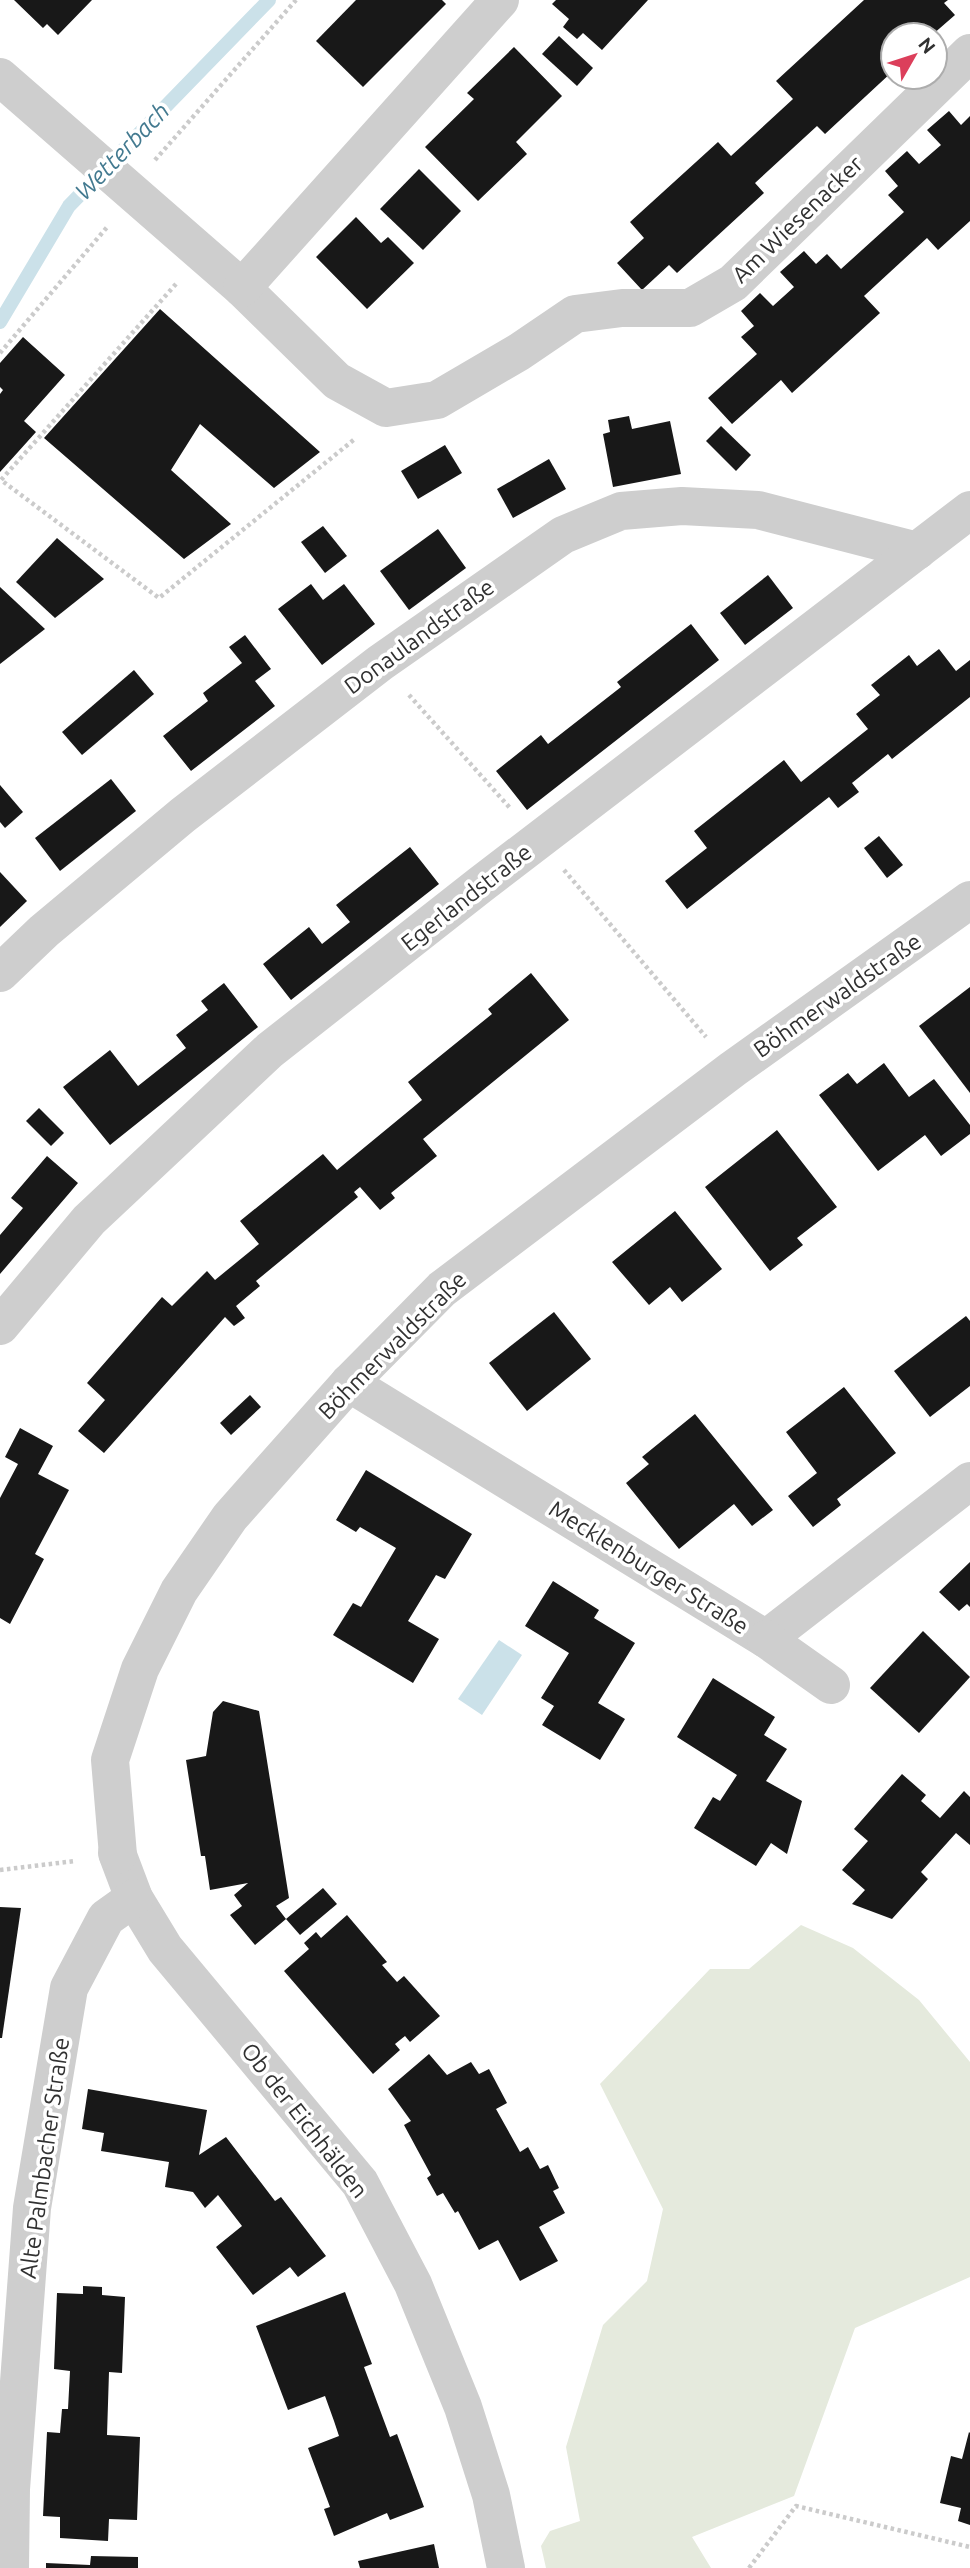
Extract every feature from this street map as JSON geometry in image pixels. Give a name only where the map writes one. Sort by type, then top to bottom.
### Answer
[{"type":"street","points":[[242,288],[500,0]]},
{"type":"street","name":"Am Wiesenacker","points":[[386,408],[438,400],[575,314],[622,308],[690,308],[733,283],[970,53]]},
{"type":"street","points":[[0,76],[242,288],[337,381],[386,408]]},
{"type":"street","name":"Donaulandstraße","points":[[0,974],[44,931],[183,815],[380,663],[562,535],[621,511],[682,506],[758,510],[916,551]]},
{"type":"street","name":"Egerlandstraße","points":[[0,1326],[89,1220],[270,1050],[480,885],[970,510]]},
{"type":"street","name":"Böhmerwaldstraße","points":[[118,1854],[110,1760],[146,1658],[179,1591],[230,1517],[349,1383],[442,1289],[733,1069],[970,900]]},
{"type":"street","name":"Mecklenburger Straße","points":[[349,1383],[766,1639],[970,1482]]},
{"type":"street","points":[[766,1639],[831,1685]]},
{"type":"street","name":"Ob der Eichhälden","points":[[118,1854],[134,1898],[165,1949],[360,2183],[413,2284],[463,2407],[491,2495],[506,2568]]},
{"type":"street","name":"Alte Palmbacher Straße","points":[[10,2568],[11,2490],[32,2208],[69,1988],[106,1918],[134,1898]]},
{"type":"path","points":[[0,353],[33,317],[127,190],[296,0]]},
{"type":"path","points":[[202,254],[1,480],[159,598],[337,457],[386,408]]},
{"type":"path","points":[[0,1870],[118,1854]]},
{"type":"path","points":[[749,2568],[796,2506],[970,2547]]},
{"type":"shaded area","points":[[801,1925],[853,1948],[919,2000],[970,2062],[970,2277],[855,2328],[794,2496],[692,2537],[711,2568],[546,2568],[541,2546],[550,2531],[580,2521],[566,2447],[603,2325],[647,2281],[663,2209],[600,2084],[710,1969],[749,1969]]},
{"type":"water","points":[[499,1640],[522,1655],[482,1715],[458,1699]]},
{"type":"building","points":[[14,0],[92,0],[58,35],[47,24],[43,28]]},
{"type":"building","points":[[356,0],[442,0],[446,4],[363,87],[316,41]]},
{"type":"building","points":[[556,0],[648,0],[602,50],[583,33],[577,39],[563,27],[569,19],[552,4]]},
{"type":"building","points":[[864,0],[948,0],[944,3],[955,15],[948,21],[879,21],[879,84],[825,134],[817,126],[755,183],[764,193],[677,273],[669,265],[642,290],[617,263],[644,238],[630,222],[718,142],[731,156],[793,99],[776,81]]},
{"type":"building","points":[[559,36],[593,68],[577,86],[542,54]]},
{"type":"building","points":[[514,47],[562,96],[516,142],[527,154],[478,201],[425,147],[474,99],[467,93]]},
{"type":"building","points":[[949,111],[961,125],[970,116],[970,221],[938,250],[927,238],[864,296],[880,313],[792,393],[781,380],[732,424],[708,398],[757,354],[741,337],[754,326],[741,311],[760,293],[773,306],[794,287],[780,272],[804,251],[816,264],[827,254],[841,269],[904,212],[888,195],[898,186],[885,171],[907,151],[919,164],[941,145],[927,130]]},
{"type":"building","points":[[419,169],[461,211],[423,250],[380,209]]},
{"type":"building","points":[[356,217],[381,243],[388,237],[414,263],[367,309],[316,257]]},
{"type":"building","points":[[160,309],[320,452],[274,488],[200,424],[171,470],[231,524],[184,559],[44,438]]},
{"type":"building","points":[[23,337],[65,375],[24,421],[36,432],[0,472],[0,394],[3,390],[0,387],[0,363]]},
{"type":"building","points":[[629,416],[632,429],[670,421],[681,474],[613,487],[603,434],[610,432],[608,420]]},
{"type":"building","points":[[721,426],[751,455],[736,471],[706,441]]},
{"type":"building","points":[[445,445],[462,473],[418,499],[401,471]]},
{"type":"building","points":[[549,459],[566,489],[513,518],[497,489]]},
{"type":"building","points":[[323,526],[347,556],[325,573],[301,542]]},
{"type":"building","points":[[438,529],[466,568],[409,610],[380,571]]},
{"type":"building","points":[[57,538],[104,579],[55,618],[16,582]]},
{"type":"building","points":[[768,575],[793,608],[745,645],[720,613]]},
{"type":"building","points":[[311,584],[323,600],[344,584],[375,624],[322,665],[278,609]]},
{"type":"building","points":[[0,587],[45,629],[0,664]]},
{"type":"building","points":[[691,624],[719,660],[527,810],[496,771],[541,735],[548,744],[621,687],[617,682]]},
{"type":"building","points":[[245,635],[271,669],[255,681],[275,706],[191,771],[163,736],[208,701],[203,693],[242,663],[229,647]]},
{"type":"building","points":[[939,649],[956,671],[970,660],[970,697],[892,759],[888,754],[852,783],[859,792],[838,808],[829,797],[687,909],[665,881],[707,848],[694,831],[784,760],[801,782],[868,729],[856,714],[880,695],[871,685],[909,655],[917,666]]},
{"type":"building","points":[[134,670],[154,694],[82,755],[62,732]]},
{"type":"building","points":[[111,779],[136,811],[60,871],[35,838]]},
{"type":"building","points":[[0,785],[23,812],[5,828],[0,822]]},
{"type":"building","points":[[879,836],[903,865],[887,878],[864,848]]},
{"type":"building","points":[[410,847],[439,884],[291,1000],[263,964],[309,927],[322,944],[350,922],[336,905]]},
{"type":"building","points":[[0,872],[27,901],[0,927]]},
{"type":"building","points":[[531,973],[569,1020],[423,1139],[437,1156],[391,1193],[395,1198],[380,1210],[360,1187],[354,1192],[358,1197],[256,1281],[260,1286],[236,1306],[245,1318],[234,1326],[225,1317],[104,1453],[78,1431],[105,1400],[87,1383],[162,1297],[172,1306],[207,1271],[215,1280],[259,1244],[240,1221],[323,1154],[337,1170],[422,1100],[408,1082],[492,1014],[488,1009]]},
{"type":"building","points":[[224,983],[258,1027],[110,1145],[63,1087],[110,1050],[138,1086],[186,1048],[176,1035],[208,1010],[201,1001]]},
{"type":"building","points":[[970,987],[970,1093],[919,1026]]},
{"type":"building","points":[[884,1063],[909,1097],[934,1079],[970,1125],[970,1134],[941,1156],[925,1135],[878,1171],[819,1095],[848,1073],[857,1084]]},
{"type":"building","points":[[39,1108],[64,1133],[51,1146],[26,1121]]},
{"type":"building","points":[[777,1130],[837,1207],[797,1238],[803,1245],[770,1271],[705,1187]]},
{"type":"building","points":[[47,1156],[78,1183],[0,1274],[0,1235],[23,1208],[11,1198]]},
{"type":"building","points":[[675,1211],[722,1269],[682,1302],[670,1287],[649,1305],[612,1262]]},
{"type":"building","points":[[554,1312],[591,1359],[527,1411],[489,1363]]},
{"type":"building","points":[[966,1316],[970,1321],[970,1386],[930,1417],[894,1371]]},
{"type":"building","points":[[844,1387],[896,1453],[837,1499],[841,1505],[813,1527],[788,1496],[817,1473],[786,1432]]},
{"type":"building","points":[[250,1395],[261,1407],[231,1435],[220,1423]]},
{"type":"building","points":[[695,1414],[773,1510],[752,1526],[734,1504],[679,1549],[626,1483],[649,1464],[642,1457]]},
{"type":"building","points":[[20,1428],[53,1446],[38,1474],[69,1490],[35,1554],[44,1559],[10,1624],[0,1618],[0,1498],[18,1464],[5,1457]]},
{"type":"building","points":[[366,1470],[472,1534],[445,1579],[436,1575],[408,1621],[439,1639],[413,1683],[333,1635],[353,1603],[361,1607],[396,1548],[360,1527],[356,1532],[336,1520]]},
{"type":"building","points":[[970,1562],[970,1607],[967,1604],[959,1611],[939,1592]]},
{"type":"building","points":[[553,1581],[599,1610],[594,1618],[635,1643],[598,1703],[625,1719],[600,1760],[542,1725],[554,1706],[541,1698],[569,1653],[525,1626]]},
{"type":"building","points":[[923,1631],[970,1677],[919,1733],[870,1688]]},
{"type":"building","points":[[713,1678],[775,1717],[764,1735],[787,1749],[766,1781],[802,1801],[787,1854],[771,1843],[756,1866],[694,1828],[713,1797],[720,1801],[737,1775],[677,1737]]},
{"type":"building","points":[[223,1701],[259,1711],[289,1898],[276,1906],[286,1919],[255,1945],[230,1915],[242,1906],[234,1895],[248,1883],[210,1890],[205,1856],[201,1856],[186,1760],[206,1756],[213,1712]]},
{"type":"building","points":[[902,1774],[926,1795],[921,1801],[940,1818],[964,1791],[970,1797],[970,1845],[956,1833],[921,1872],[928,1879],[892,1919],[852,1904],[865,1890],[842,1870],[868,1841],[854,1829]]},
{"type":"building","points":[[323,1888],[337,1904],[300,1935],[286,1919]]},
{"type":"building","points":[[0,1907],[21,1908],[2,2038],[0,2038]]},
{"type":"building","points":[[347,1915],[387,1962],[382,1965],[397,1982],[404,1976],[440,2016],[410,2042],[405,2036],[395,2044],[400,2050],[373,2074],[284,1971],[309,1949],[304,1943],[316,1932],[321,1938]]},
{"type":"building","points":[[429,2054],[447,2075],[471,2062],[479,2074],[489,2069],[507,2103],[496,2109],[520,2152],[528,2147],[540,2169],[548,2165],[559,2188],[553,2191],[565,2213],[539,2227],[558,2261],[520,2281],[498,2240],[479,2250],[458,2211],[455,2213],[443,2193],[437,2196],[427,2178],[431,2175],[404,2125],[411,2121],[388,2089]]},
{"type":"building","points":[[88,2089],[207,2110],[199,2155],[226,2137],[275,2201],[281,2197],[326,2256],[298,2277],[290,2267],[253,2295],[216,2247],[242,2226],[218,2195],[205,2208],[193,2192],[165,2187],[169,2162],[101,2151],[104,2133],[82,2129]]},
{"type":"building","points":[[83,2286],[102,2287],[102,2295],[125,2297],[122,2373],[109,2372],[107,2435],[140,2437],[137,2520],[109,2519],[108,2541],[60,2538],[60,2517],[43,2516],[47,2432],[60,2433],[62,2409],[68,2409],[70,2371],[54,2369],[57,2293],[83,2294]]},
{"type":"building","points":[[345,2292],[372,2364],[364,2367],[390,2437],[397,2434],[424,2507],[390,2520],[387,2513],[334,2536],[324,2509],[330,2507],[308,2448],[339,2436],[325,2396],[288,2410],[256,2326]]},
{"type":"building","points":[[969,2432],[970,2525],[958,2521],[961,2508],[940,2503],[951,2456],[962,2459]]},
{"type":"building","points":[[434,2544],[439,2568],[360,2568],[358,2561]]},
{"type":"building","points":[[91,2556],[138,2557],[138,2568],[46,2568],[46,2563],[90,2565]]},
{"type":"waterway","name":"Wetterbach","points":[[0,322],[69,206],[269,0]]}]
